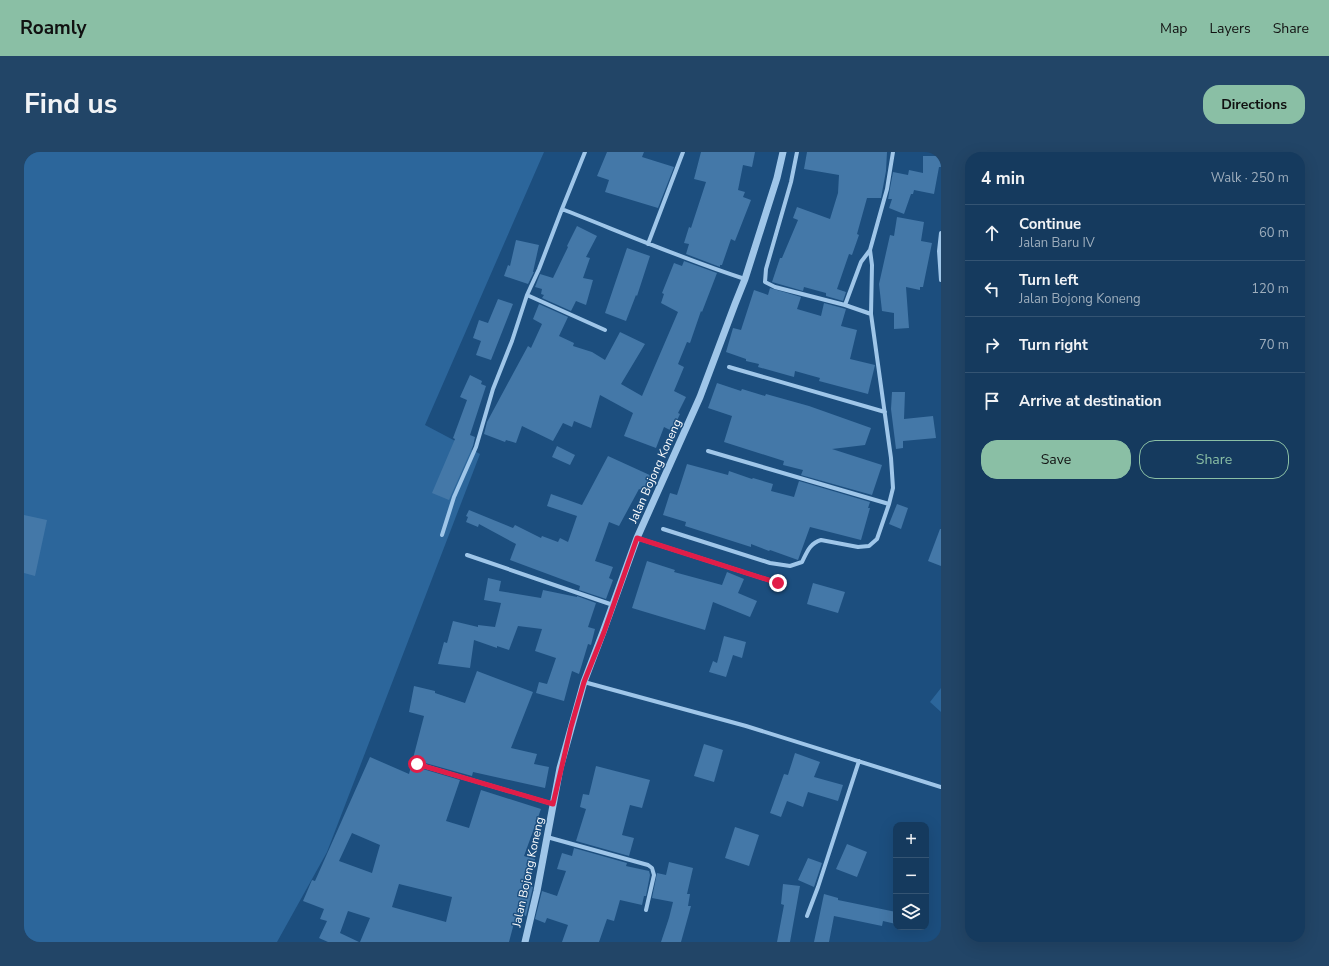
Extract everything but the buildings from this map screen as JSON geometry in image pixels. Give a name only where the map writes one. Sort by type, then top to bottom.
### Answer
[{"type":"street","points":[[442,535],[454,497],[476,447],[493,389],[512,341],[526,295],[539,269],[585,152]]},
{"type":"street","points":[[648,244],[683,152]]},
{"type":"street","name":"Jalan Bojong Koneng","points":[[525,942],[537,891],[553,804],[569,734],[584,682],[637,538],[700,397],[745,279],[777,178],[783,152]]},
{"type":"street","points":[[797,152],[791,182],[766,269],[765,282],[775,287],[845,305],[871,314]]},
{"type":"street","points":[[845,305],[861,262],[870,250],[887,189],[893,152]]},
{"type":"street","points":[[562,209],[648,244],[745,279]]},
{"type":"street","points":[[941,234],[941,280]]},
{"type":"street","points":[[663,529],[770,562],[790,566],[802,562],[810,546],[815,541],[821,540],[858,547],[869,546],[877,539],[893,488],[885,412],[871,314],[872,265],[870,250]]},
{"type":"street","points":[[526,295],[605,330]]},
{"type":"street","points":[[729,367],[885,412]]},
{"type":"street","points":[[708,451],[889,504]]},
{"type":"street","points":[[637,538],[778,583]]},
{"type":"street","points":[[467,555],[613,605]]},
{"type":"street","points":[[584,682],[746,726],[941,787]]},
{"type":"street","points":[[807,916],[818,887],[859,761]]},
{"type":"street","points":[[417,764],[553,804]]},
{"type":"street","points":[[546,837],[652,868],[654,875],[646,910]]},
{"type":"shaded area","points":[[24,152],[544,152],[425,425],[480,454],[327,852],[277,942],[24,942]]},
{"type":"shaded area","points":[[941,688],[941,712],[930,702]]},
{"type":"route","points":[[417,764],[553,804],[560,768],[584,682],[604,632],[637,538],[778,583]]}]
